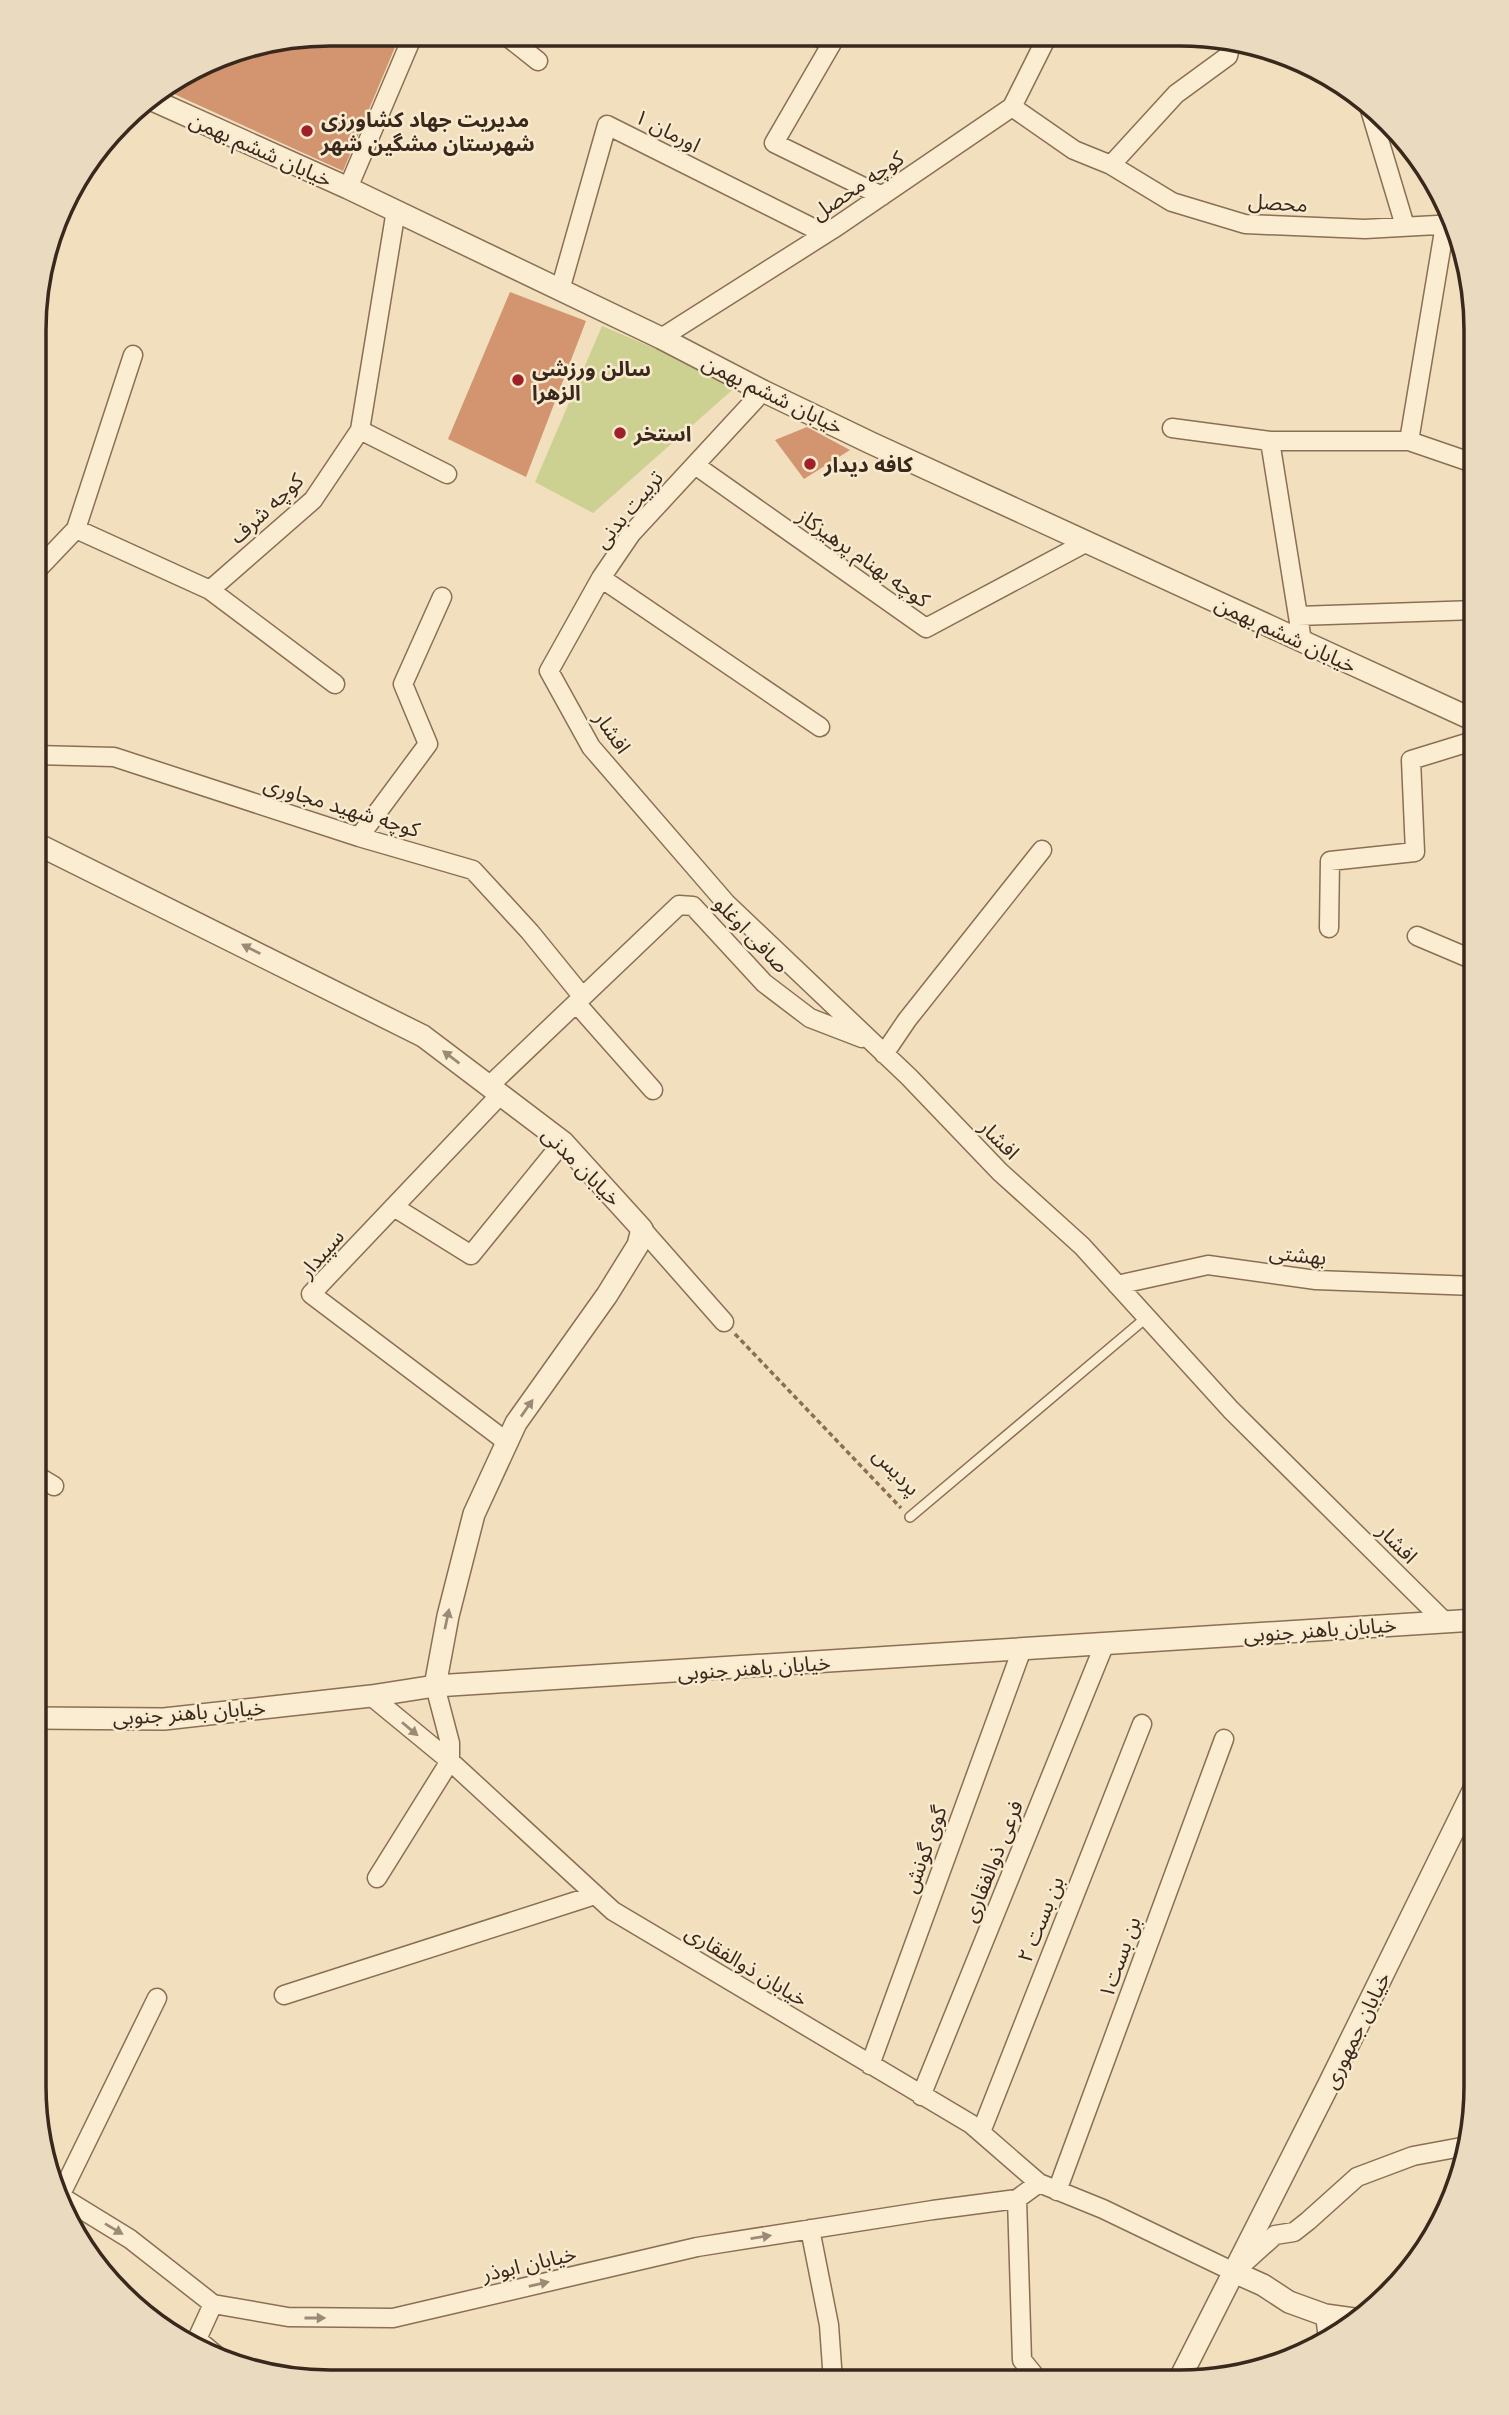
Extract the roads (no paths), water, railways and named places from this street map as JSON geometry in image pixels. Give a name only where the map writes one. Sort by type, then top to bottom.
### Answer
[{"type":"street","points":[[348,188],[408,46]]},
{"type":"street","points":[[519,46],[538,61]]},
{"type":"street","points":[[830,46],[774,143],[882,195]]},
{"type":"street","points":[[1012,107],[1042,46]]},
{"type":"street","points":[[1111,166],[1176,94],[1228,56],[1229,50]]},
{"type":"street","name":"خیابان ششم بهمن","points":[[158,103],[348,188],[661,338],[763,391],[1464,715]]},
{"type":"street","name":"کوچه محصل","points":[[661,338],[825,234],[1012,107]]},
{"type":"street","name":"محصل","points":[[1012,107],[1074,150],[1111,166],[1172,202],[1245,225],[1365,229],[1443,224]]},
{"type":"street","points":[[1374,123],[1405,226]]},
{"type":"street","name":"اورمان ۱","points":[[560,290],[607,125],[825,234]]},
{"type":"street","name":"کوچه شرف","points":[[209,590],[313,500],[360,430],[396,211]]},
{"type":"street","points":[[1409,440],[1448,237]]},
{"type":"street","points":[[46,560],[76,529],[133,355]]},
{"type":"street","name":"تربیت بدنی","points":[[549,671],[601,578],[631,534],[763,391]]},
{"type":"street","points":[[1172,428],[1270,441],[1409,440],[1464,460]]},
{"type":"street","points":[[360,430],[447,474]]},
{"type":"street","points":[[1270,441],[1302,641]]},
{"type":"street","name":"کوچه بهنام پرهیزکاز","points":[[695,466],[926,628],[1087,542]]},
{"type":"street","points":[[76,529],[209,590],[335,684]]},
{"type":"street","points":[[601,578],[820,727]]},
{"type":"street","points":[[359,837],[429,744],[402,684],[442,597]]},
{"type":"street","points":[[1298,616],[1464,610]]},
{"type":"street","name":"افشار","points":[[549,671],[591,747],[726,903],[878,1048],[1000,1172],[1082,1246],[1231,1410],[1444,1621]]},
{"type":"street","points":[[1329,928],[1330,861],[1415,852],[1411,760],[1464,744]]},
{"type":"street","name":"کوچه شهید مجاوری","points":[[46,755],[114,757],[359,837],[473,870],[530,932],[579,1000],[653,1090]]},
{"type":"street","name":"خیابان مدنی","points":[[46,848],[423,1036],[564,1142],[642,1229]]},
{"type":"street","points":[[878,1048],[907,1020],[1042,850]]},
{"type":"street","name":"صافی اوغلو","points":[[494,1090],[579,1000],[678,905],[693,906],[764,983],[810,1018],[878,1048]]},
{"type":"street","points":[[1416,936],[1464,956]]},
{"type":"street","name":"سپیدار","points":[[494,1090],[394,1207],[311,1294],[507,1442]]},
{"type":"street","points":[[394,1207],[471,1255],[564,1142]]},
{"type":"street","points":[[642,1229],[724,1322]]},
{"type":"street","points":[[377,1878],[450,1761],[448,1731],[435,1686],[448,1616],[474,1514],[516,1423],[607,1295],[638,1245],[642,1229]]},
{"type":"street","name":"بهشتی","points":[[1117,1285],[1209,1265],[1316,1280],[1464,1286]]},
{"type":"street","points":[[46,1481],[54,1486]]},
{"type":"street","name":"خیابان باهنر جنوبی","points":[[46,1718],[164,1718],[371,1696],[435,1686],[1464,1620]]},
{"type":"street","name":"فرعی ذوالفقاری","points":[[921,2096],[1105,1643]]},
{"type":"street","name":"گوی گونش","points":[[870,2065],[1022,1649]]},
{"type":"street","name":"خیابان ذوالفقاری","points":[[371,1696],[450,1761],[613,1911],[971,2124],[1039,2183],[1103,2209],[1234,2272]]},
{"type":"street","name":"بن بست ۲","points":[[981,2132],[1142,1724]]},
{"type":"street","name":"بن بست۱","points":[[1057,2191],[1224,1739]]},
{"type":"street","name":"خیابان جمهوری","points":[[1184,2370],[1464,1809]]},
{"type":"street","points":[[284,1995],[595,1895]]},
{"type":"street","points":[[63,2184],[157,1998]]},
{"type":"street","points":[[1343,2318],[1325,2315],[1289,2302],[1263,2284],[1234,2272],[1275,2235],[1294,2232],[1357,2177],[1413,2156],[1456,2148]]},
{"type":"street","name":"خیابان ابوذر","points":[[73,2206],[130,2239],[213,2304],[288,2317],[393,2318],[697,2247],[1017,2199],[1039,2183]]},
{"type":"street","points":[[1017,2199],[1022,2360],[1030,2370]]},
{"type":"street","points":[[810,2229],[829,2325],[832,2370]]},
{"type":"street","points":[[198,2337],[213,2304]]},
{"type":"street","points":[[1325,2315],[1327,2329]]},
{"type":"lane","name":"پردیس","points":[[910,1517],[1147,1317]]},
{"type":"place","name":"مدیریت جهاد کشاورزی شهرستان مشگین شهر","points":[[307,131]]},
{"type":"place","name":"سالن ورزشی الزهرا","points":[[518,380]]},
{"type":"place","name":"استخر","points":[[620,433]]},
{"type":"place","name":"کافه دیدار","points":[[810,464]]}]
